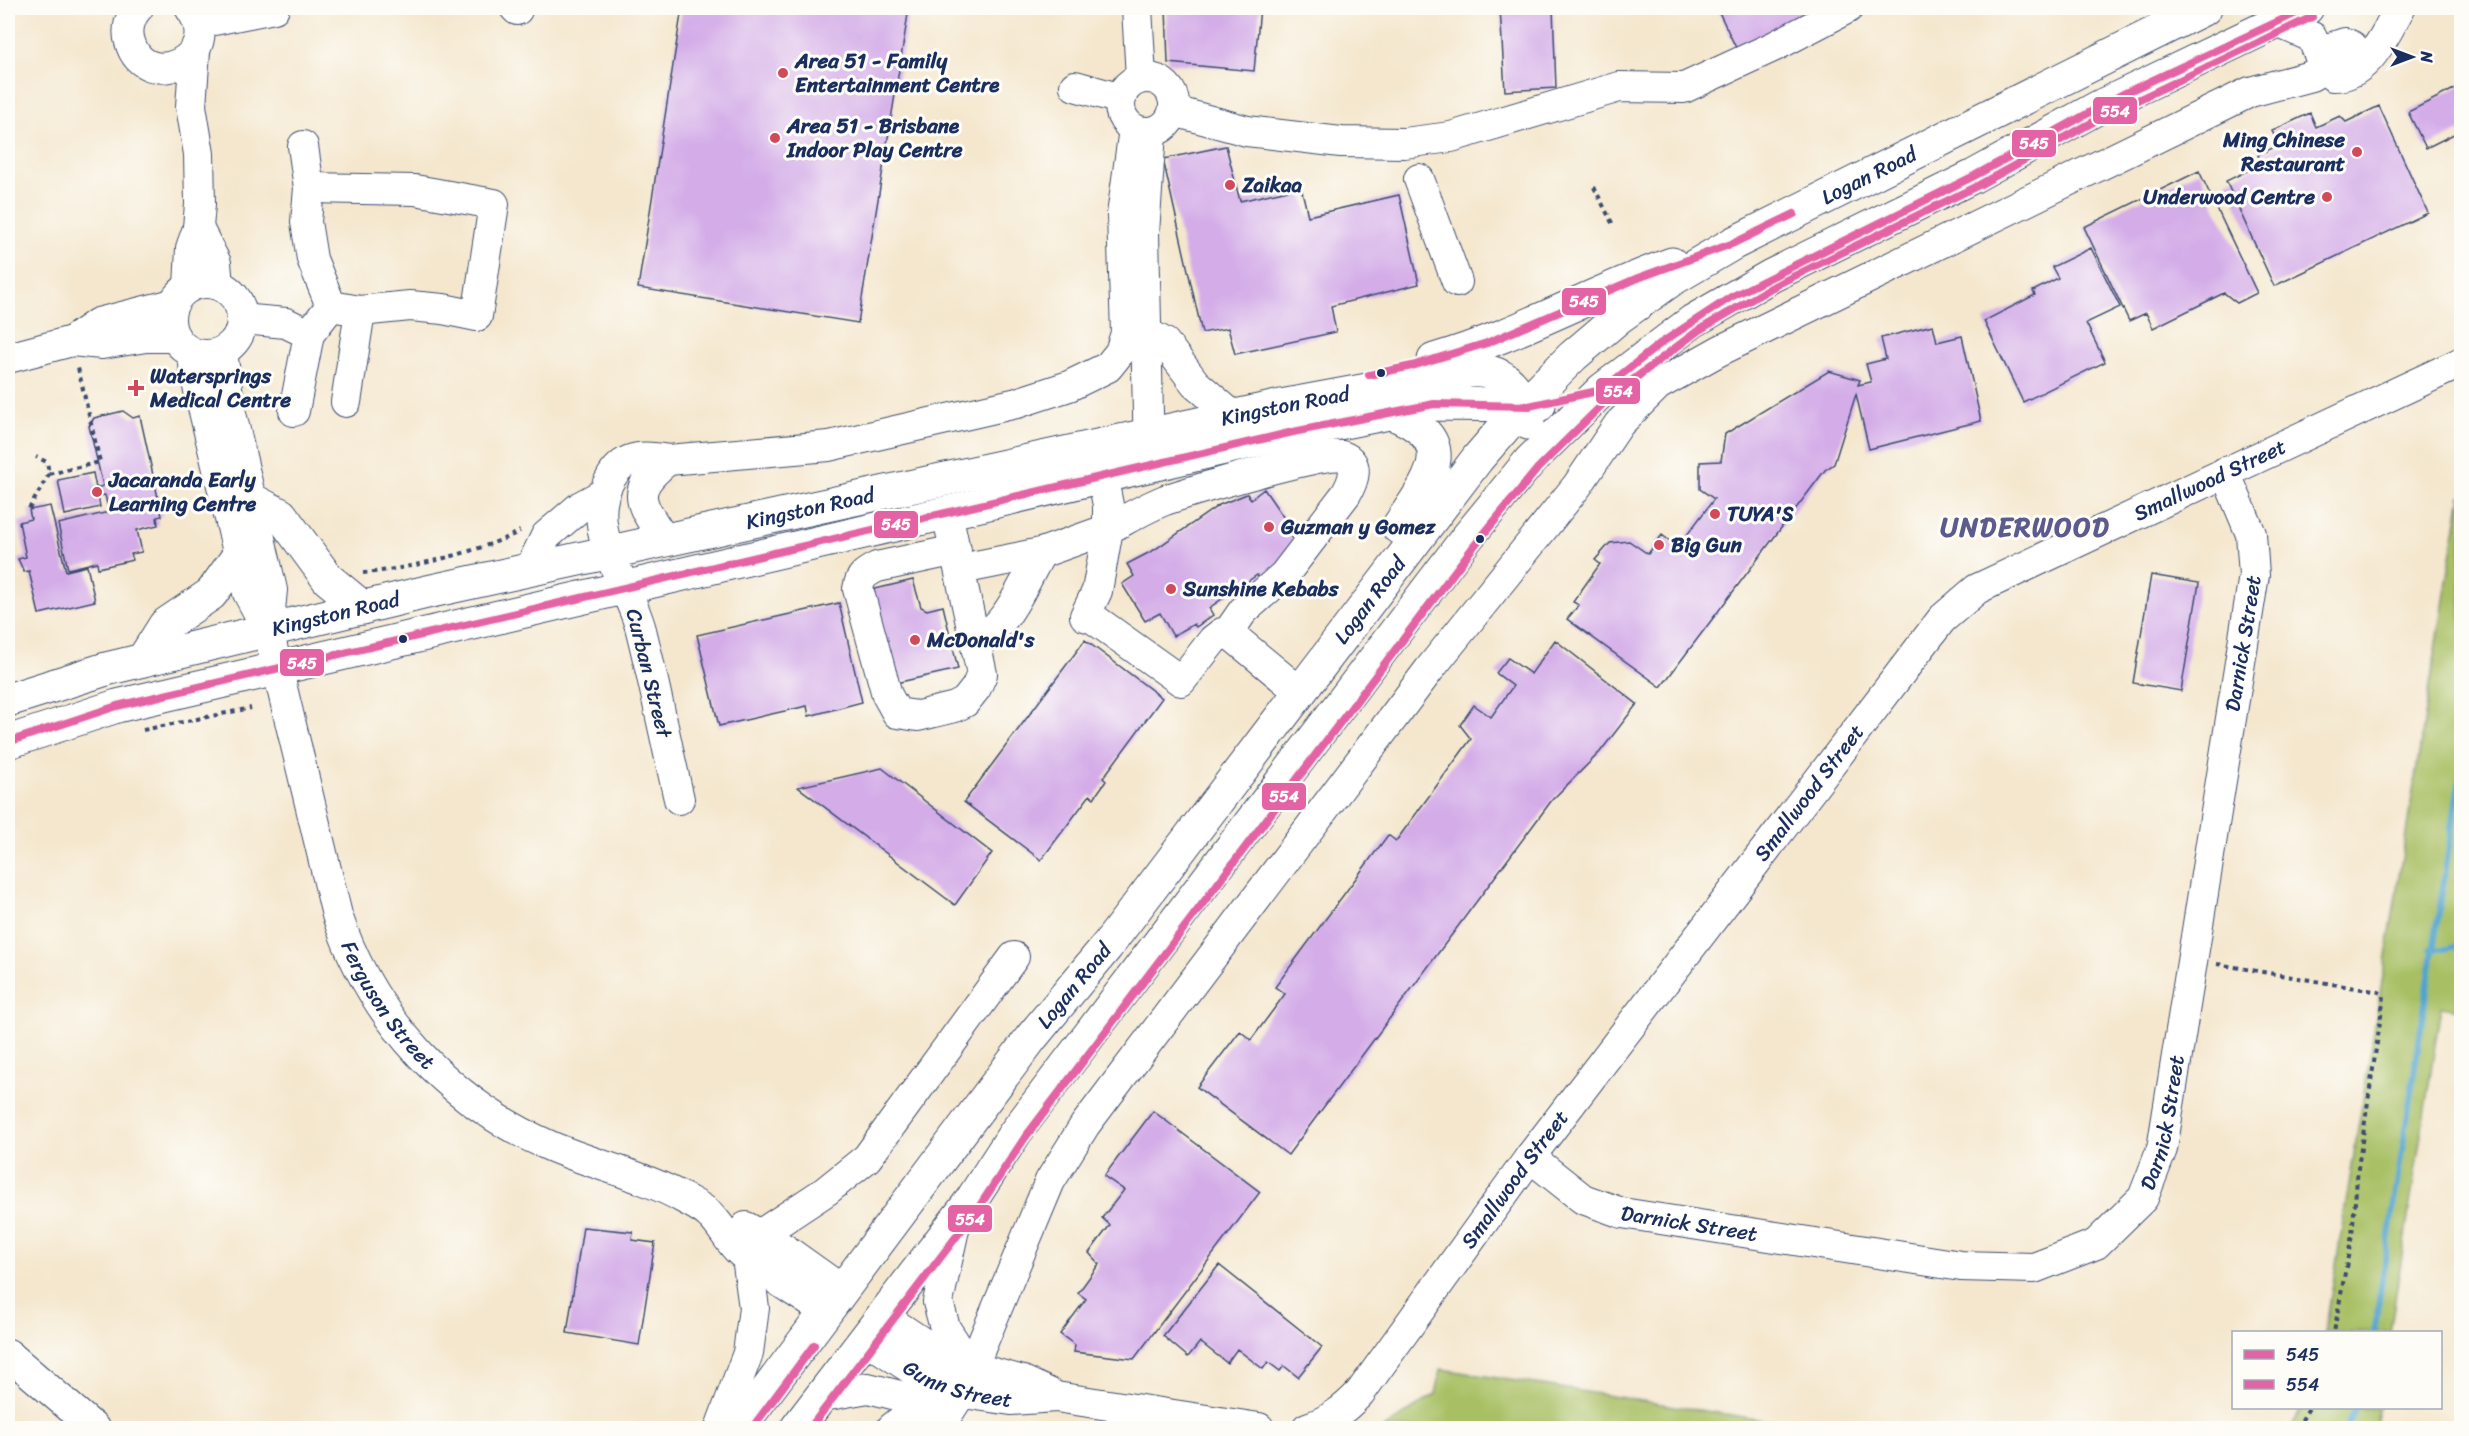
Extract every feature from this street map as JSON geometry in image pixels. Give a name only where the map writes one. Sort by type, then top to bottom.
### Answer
[{"type":"main road","name":"Logan Road","points":[[740,1428],[1031,1038],[1107,946],[1478,458],[1523,406],[1573,356],[1619,317],[1671,280],[1734,243],[2205,8]]},
{"type":"main road","name":"Logan Road","points":[[797,1428],[956,1219],[1015,1133],[1396,629],[1530,461],[1602,390],[1661,344],[1731,297],[1974,176],[2108,102],[2307,8]]},
{"type":"main road","points":[[1291,433],[1322,386],[1412,366],[1479,346],[1663,267],[1734,243]]},
{"type":"main road","name":"Kingston Road","points":[[8,742],[117,706],[1102,475],[1149,449],[1233,416],[1291,433],[1479,370],[1508,379],[1523,406]]},
{"type":"main road","points":[[1530,461],[1529,431],[1523,406],[1556,402],[1602,390]]},
{"type":"main road","name":"Kingston Road","points":[[8,700],[70,679],[143,660],[664,539],[1149,449],[1291,433],[1389,412],[1450,402],[1523,406]]},
{"type":"main road","points":[[1373,596],[1386,549],[1395,531],[1424,491],[1435,463],[1433,446],[1425,432],[1414,423],[1389,412]]},
{"type":"main road","points":[[252,500],[281,515],[328,579],[363,608]]},
{"type":"main road","points":[[143,660],[165,625],[211,594],[239,555]]},
{"type":"main road","points":[[834,1301],[875,1328]]},
{"type":"street","points":[[136,8],[129,25],[131,48],[148,65],[160,68],[181,64],[194,27]]},
{"type":"street","points":[[194,27],[274,8]]},
{"type":"street","points":[[1137,8],[1141,78]]},
{"type":"street","points":[[1174,111],[1247,131],[1341,142],[1404,143],[1451,137],[1618,87],[1684,88],[1765,51],[1848,8]]},
{"type":"street","points":[[2277,22],[2312,37],[2322,62],[2333,76],[2347,75],[2365,62],[2400,8]]},
{"type":"street","points":[[194,27],[191,106],[199,154],[198,228],[191,248],[194,292],[171,326],[197,347],[230,409],[273,598],[268,630]]},
{"type":"street","points":[[892,1428],[947,1396],[1005,1294],[1050,1181],[1085,1125],[1422,679],[1577,486],[1618,423],[1638,402],[1670,378],[1719,351],[2257,89],[2311,76],[2322,62]]},
{"type":"street","points":[[160,68],[191,106]]},
{"type":"street","points":[[1141,78],[1150,78],[1167,86],[1175,102],[1174,111],[1166,126],[1142,131],[1122,117],[1121,99],[1128,86],[1141,78]]},
{"type":"street","points":[[1075,86],[1121,99]]},
{"type":"street","points":[[1142,131],[1149,449]]},
{"type":"street","points":[[530,569],[546,536],[581,506],[603,494],[614,472],[630,459],[645,456],[668,460],[829,446],[1017,403],[1069,386],[1108,367],[1120,352],[1126,320],[1122,215],[1142,131]]},
{"type":"street","points":[[303,146],[309,188],[306,222],[312,259],[346,309],[346,402]]},
{"type":"street","points":[[1419,179],[1457,282]]},
{"type":"street","points":[[294,411],[309,334],[346,309],[410,306],[443,309],[477,316],[494,204],[415,190],[309,188]]},
{"type":"street","points":[[8,358],[75,354],[102,344],[134,338],[197,347],[237,338],[242,319],[236,298],[194,292],[98,323],[75,354]]},
{"type":"street","points":[[242,319],[286,323],[309,334]]},
{"type":"street","points":[[1145,332],[1165,343],[1195,383],[1233,416]]},
{"type":"street","points":[[197,347],[195,374],[248,593],[268,630]]},
{"type":"street","name":"Smallwood Street","points":[[1315,1426],[1344,1410],[1360,1393],[1530,1156],[1942,619],[1977,589],[2462,362]]},
{"type":"street","points":[[947,513],[958,560],[964,601],[982,674],[976,688],[965,702],[955,707],[918,716],[904,716],[897,713],[886,691],[858,589],[865,573],[877,567],[958,560],[1041,553],[1108,530],[1291,433],[1348,459],[1354,468],[1353,481],[1284,575],[1243,611],[1227,634]]},
{"type":"street","points":[[664,539],[649,517],[642,494],[645,480],[668,460]]},
{"type":"street","name":"Darnick Street","points":[[1530,1156],[1583,1199],[1622,1213],[1961,1266],[2034,1268],[2096,1244],[2143,1197],[2163,1149],[2254,575],[2251,534],[2225,472]]},
{"type":"street","points":[[1102,475],[1108,505],[1108,530],[1097,591],[1085,616],[1094,619],[1181,681],[1213,640],[1222,633],[1227,634],[1300,692]]},
{"type":"street","name":"Curban Street","points":[[603,494],[601,520],[608,552],[626,588],[639,623],[679,799]]},
{"type":"street","points":[[978,652],[987,636],[1003,618],[1041,553]]},
{"type":"street","name":"Ferguson Street","points":[[268,630],[340,924],[359,969],[398,1030],[442,1078],[501,1121],[551,1146],[660,1186],[711,1216],[834,1301]]},
{"type":"street","points":[[720,1428],[744,1365],[752,1334],[754,1246],[867,1158],[1014,957]]},
{"type":"street","points":[[947,1396],[945,1328],[938,1302],[956,1219]]},
{"type":"street","name":"Gunn Street","points":[[875,1328],[922,1376],[947,1396],[1023,1381],[1056,1397],[1259,1428]]},
{"type":"street","points":[[8,1354],[94,1428]]},
{"type":"street","points":[[823,1396],[868,1388],[947,1396]]},
{"type":"path","points":[[1594,187],[1613,225]]},
{"type":"path","points":[[49,474],[100,462],[75,354]]},
{"type":"path","points":[[8,445],[13,447]]},
{"type":"path","points":[[29,509],[49,474],[47,462],[36,457]]},
{"type":"path","points":[[362,573],[444,556],[507,538],[529,526]]},
{"type":"path","points":[[2193,960],[2379,992],[2384,996],[2358,1168],[2352,1235],[2334,1331]]},
{"type":"path","points":[[2297,1428],[2308,1409]]},
{"type":"green space","points":[[2461,495],[2461,1010],[2441,1007],[2390,1331],[2325,1331]]},
{"type":"green space","points":[[1441,1369],[1813,1428],[1384,1428],[1436,1394]]},
{"type":"green space","points":[[2300,1409],[2378,1409],[2375,1428],[2291,1428]]},
{"type":"building","name":"Area 51 - Brisbane Indoor Play Centre","points":[[682,8],[909,8],[858,323],[638,288]]},
{"type":"building","points":[[1166,8],[1260,8],[1254,71],[1168,63]]},
{"type":"building","points":[[1500,8],[1553,8],[1556,88],[1505,91]]},
{"type":"building","points":[[1717,8],[1830,8],[1738,52]]},
{"type":"building","points":[[2462,85],[2462,130],[2426,148],[2408,112]]},
{"type":"building","name":"Underwood Centre","points":[[2379,106],[2428,213],[2274,286],[2226,181],[2262,164],[2258,155],[2279,145],[2272,131],[2310,113],[2316,127],[2340,116],[2346,122]]},
{"type":"building","points":[[1226,146],[1240,201],[1301,187],[1308,216],[1399,195],[1419,284],[1331,306],[1336,332],[1235,354],[1228,328],[1202,333],[1163,159]]},
{"type":"building","points":[[2199,171],[2257,293],[2237,303],[2224,293],[2153,328],[2146,313],[2129,321],[2084,227]]},
{"type":"building","points":[[2091,248],[2120,307],[2086,323],[2105,362],[2023,402],[1984,321],[2035,295],[2033,291],[2058,278],[2052,267]]},
{"type":"building","points":[[1933,325],[1937,342],[1962,336],[1981,421],[1869,449],[1856,394],[1834,464],[1825,470],[1661,687],[1567,619],[1579,605],[1573,602],[1600,564],[1595,560],[1610,543],[1629,541],[1648,554],[1662,535],[1678,547],[1714,499],[1700,489],[1700,462],[1721,461],[1725,434],[1829,371],[1860,380],[1858,385],[1871,382],[1866,364],[1886,359],[1881,338]]},
{"type":"building","points":[[123,411],[133,418],[140,416],[162,516],[157,517],[158,525],[137,530],[142,552],[131,554],[133,560],[98,568],[97,562],[68,569],[58,524],[109,512],[105,495],[98,496],[100,507],[65,515],[58,480],[93,473],[96,488],[103,486],[89,426],[94,418]]},
{"type":"building","points":[[1264,489],[1286,521],[1283,523],[1297,545],[1265,587],[1257,575],[1209,608],[1213,615],[1196,627],[1194,624],[1173,636],[1160,613],[1145,621],[1122,584],[1134,576],[1127,564],[1154,550],[1219,505],[1247,494],[1251,499]]},
{"type":"building","points":[[50,506],[66,571],[87,566],[95,601],[39,614],[29,571],[24,572],[18,559],[26,557],[19,522],[31,519],[29,510]]},
{"type":"building","points":[[2151,575],[2199,583],[2181,691],[2133,683]]},
{"type":"building","name":"McDonald's","points":[[913,580],[921,607],[927,610],[943,606],[958,669],[891,684],[867,591]]},
{"type":"building","points":[[839,603],[862,702],[809,716],[807,706],[719,726],[697,635]]},
{"type":"building","points":[[1085,640],[1162,698],[1103,778],[1106,781],[1094,798],[1090,795],[1041,860],[964,802]]},
{"type":"building","points":[[1555,640],[1637,704],[1600,752],[1552,800],[1288,1155],[1197,1087],[1240,1031],[1251,1040],[1285,994],[1275,987],[1388,835],[1396,841],[1471,739],[1460,725],[1474,705],[1491,717],[1513,686],[1496,673],[1508,658],[1531,674]]},
{"type":"building","points":[[882,768],[992,853],[955,905],[798,787]]},
{"type":"building","points":[[1153,1111],[1260,1192],[1134,1359],[1074,1352],[1075,1345],[1060,1334],[1086,1299],[1078,1293],[1099,1264],[1089,1253],[1110,1225],[1102,1218],[1124,1190],[1104,1176]]},
{"type":"building","points":[[583,1227],[633,1232],[632,1240],[655,1243],[639,1345],[567,1333]]},
{"type":"building","points":[[1219,1265],[1322,1347],[1298,1377],[1284,1366],[1280,1371],[1268,1362],[1263,1369],[1237,1349],[1227,1363],[1200,1342],[1188,1357],[1163,1336]]},
{"type":"waterway","points":[[2374,1331],[2462,763]]},
{"type":"waterway","points":[[2431,949],[2446,949],[2462,944]]},
{"type":"waterway","points":[[2346,1428],[2355,1409]]},
{"type":"transit line","name":"545","points":[[8,742],[117,706],[1293,432],[1434,404],[1529,406],[1602,390],[1661,343],[1731,297],[1974,176],[2125,93],[2307,8]]},
{"type":"transit line","name":"554","points":[[810,1428],[979,1207],[1024,1139],[1474,546],[1538,468],[1609,398],[1699,330],[1776,285],[1979,185],[2104,116],[2312,17]]},
{"type":"transit line","name":"545","points":[[1369,375],[1412,366],[1487,343],[1638,278],[1734,243],[1794,214]]},
{"type":"transit line","name":"554","points":[[752,1428],[814,1345]]},
{"type":"place","name":"Area 51 - Family Entertainment Centre","points":[[783,73]]},
{"type":"place","name":"Area 51 - Brisbane Indoor Play Centre","points":[[775,138]]},
{"type":"place","name":"Ming Chinese Restaurant","points":[[2357,152]]},
{"type":"place","name":"Zaikaa","points":[[1230,185]]},
{"type":"place","name":"Underwood Centre","points":[[2327,197]]},
{"type":"place","name":"Watersprings Medical Centre","points":[[136,388]]},
{"type":"place","name":"Jacaranda Early Learning Centre","points":[[97,492]]},
{"type":"place","name":"TUYA'S","points":[[1715,514]]},
{"type":"place","name":"Guzman y Gomez","points":[[1269,527]]},
{"type":"place","name":"Big Gun","points":[[1659,545]]},
{"type":"place","name":"Sunshine Kebabs","points":[[1171,589]]},
{"type":"place","name":"McDonald's","points":[[915,640]]},
{"type":"district","name":"UNDERWOOD","points":[[2025,527]]}]
